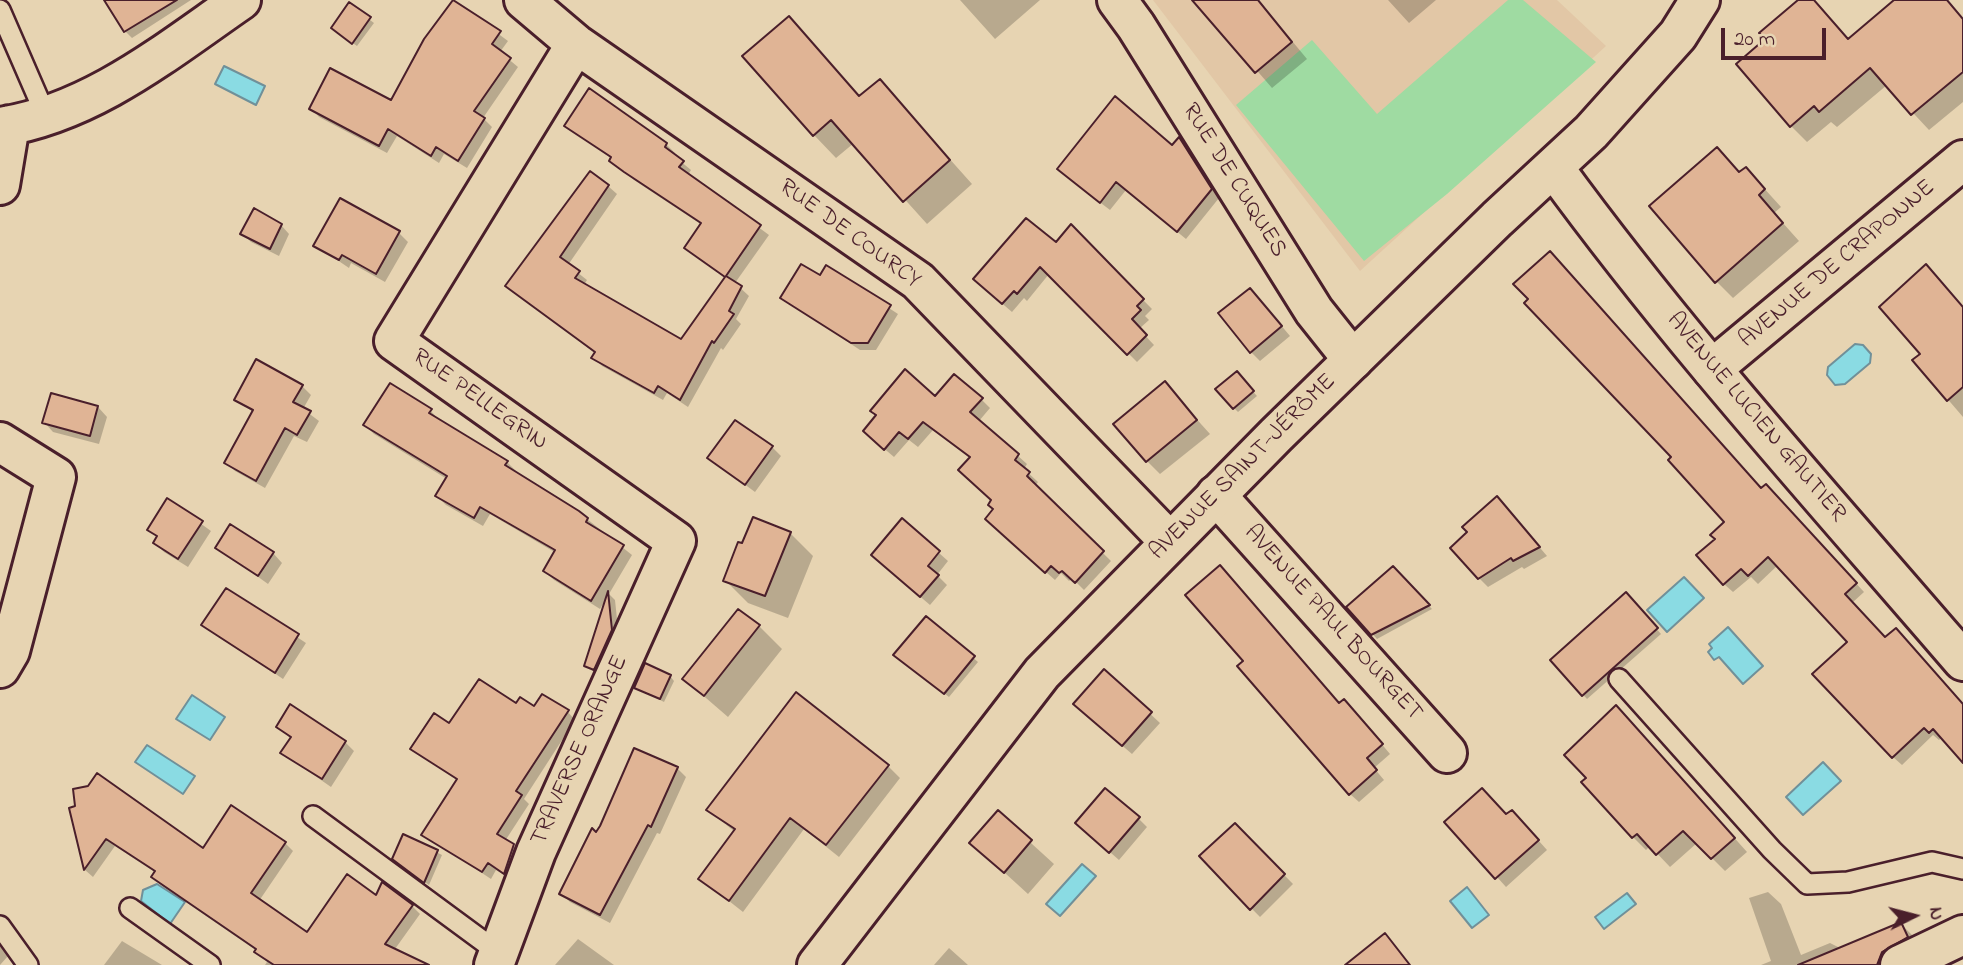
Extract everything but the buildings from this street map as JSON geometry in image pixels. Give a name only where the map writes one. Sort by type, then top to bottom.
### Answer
[{"type":"street","points":[[0,186],[18,122],[92,97],[140,69],[241,0]]},
{"type":"street","name":"RUE DE COURCY","points":[[524,0],[576,44],[918,281],[1169,541]]},
{"type":"street","name":"RUE DE CUQUES","points":[[1117,0],[1136,26],[1314,311],[1353,360]]},
{"type":"street","name":"AVENUE SAINT-JÉRÔME","points":[[817,965],[1042,673],[1169,541],[1497,219],[1554,169],[1678,35],[1700,0]]},
{"type":"street","name":"RUE PELLEGRIN","points":[[576,44],[394,341],[676,541]]},
{"type":"street","name":"AVENUE DE CRAPONNE","points":[[1712,369],[1963,160]]},
{"type":"street","name":"AVENUE LUCIEN GAUTIER","points":[[1554,169],[1618,255],[1712,369],[1963,661]]},
{"type":"street","points":[[0,442],[55,477],[10,652],[0,668]]},
{"type":"street","name":"AVENUE PAUL BOURGET","points":[[1216,495],[1447,753]]},
{"type":"street","name":"TRAVERSE ORANGE","points":[[496,959],[536,852],[676,541]]},
{"type":"street","points":[[1900,965],[1963,935]]},
{"type":"lane","points":[[0,10],[18,122]]},
{"type":"lane","points":[[1619,679],[1772,850],[1807,884],[1848,882],[1932,862],[1963,869]]},
{"type":"lane","points":[[313,816],[496,959]]},
{"type":"lane","points":[[130,908],[210,965]]},
{"type":"lane","points":[[0,926],[28,965]]},
{"type":"shaded area","points":[[1153,0],[1557,0],[1606,46],[1360,271]]},
{"type":"green space","points":[[1508,0],[1523,0],[1596,62],[1447,194],[1364,261],[1236,105],[1312,40],[1377,114]]},
{"type":"water","points":[[224,66],[265,86],[256,105],[215,84]]},
{"type":"water","points":[[1855,344],[1863,345],[1871,354],[1870,363],[1845,384],[1835,385],[1827,375],[1828,367]]},
{"type":"water","points":[[1684,577],[1704,598],[1667,632],[1647,610]]},
{"type":"water","points":[[1728,627],[1763,666],[1743,684],[1719,657],[1714,660],[1708,652],[1712,648],[1709,644]]},
{"type":"water","points":[[192,695],[225,717],[210,740],[176,719]]},
{"type":"water","points":[[147,745],[195,776],[183,794],[135,762]]},
{"type":"water","points":[[1823,762],[1841,781],[1803,815],[1786,797]]},
{"type":"water","points":[[1082,864],[1096,876],[1060,916],[1046,904]]},
{"type":"water","points":[[157,884],[185,902],[170,924],[141,901],[143,890]]},
{"type":"water","points":[[1467,887],[1489,915],[1472,928],[1450,901]]},
{"type":"water","points":[[1627,893],[1636,904],[1604,929],[1595,917]]}]
